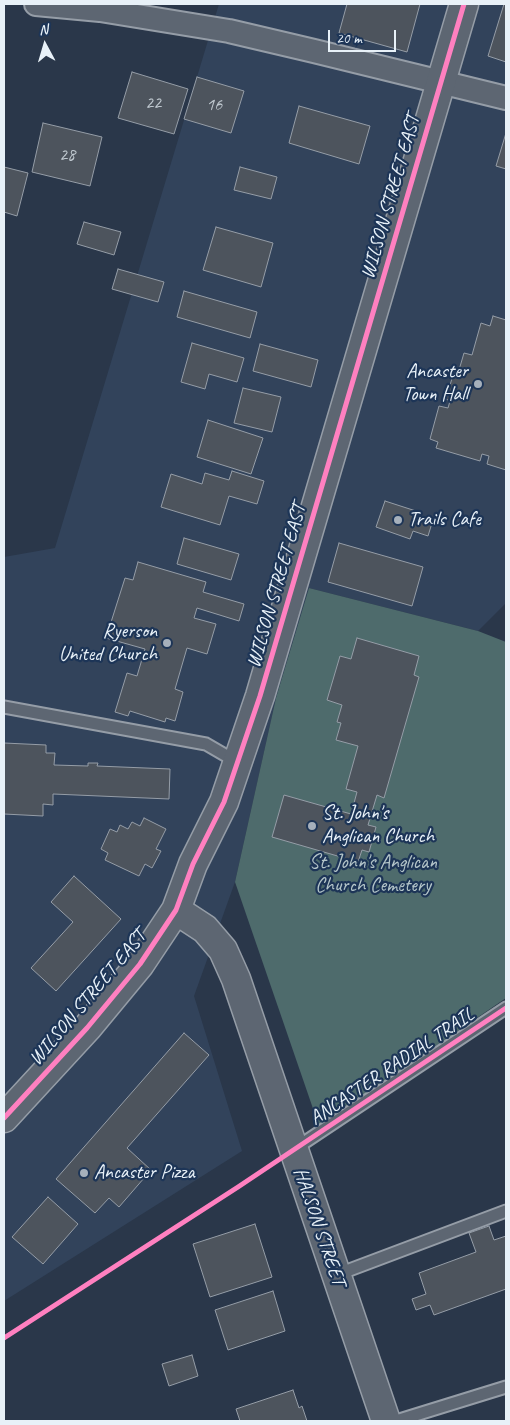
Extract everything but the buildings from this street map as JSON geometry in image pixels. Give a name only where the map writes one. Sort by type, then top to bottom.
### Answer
[{"type":"main road","name":"WILSON STREET EAST","points":[[4,1118],[87,1028],[140,964],[176,910],[193,864],[224,802],[266,678],[464,4]]},
{"type":"main road","name":"HALSON STREET","points":[[176,910],[205,929],[223,950],[236,978],[386,1421]]},
{"type":"street","points":[[36,4],[100,10],[229,31],[506,98]]},
{"type":"lane","points":[[4,707],[206,744],[238,763]]},
{"type":"lane","name":"ANCASTER RADIAL TRAIL","points":[[294,1150],[506,1008]]},
{"type":"lane","points":[[336,1275],[506,1211]]},
{"type":"lane","points":[[396,1421],[506,1387]]},
{"type":"shaded area","points":[[219,4],[506,4],[506,603],[478,631],[309,588],[276,698],[235,882],[194,996],[242,1151],[4,1301],[4,557],[55,548]]},
{"type":"green space","name":"St. John's Anglican Church Cemetery","points":[[309,588],[478,631],[506,642],[506,998],[319,1126],[235,882],[276,698]]},
{"type":"cycle path","points":[[4,1118],[87,1028],[140,964],[176,910],[193,864],[224,802],[260,696],[464,4]]},
{"type":"cycle path","points":[[4,1338],[238,1187],[506,1008]]},
{"type":"place","name":"Ancaster Town Hall","points":[[478,384]]},
{"type":"place","name":"Trails Cafe","points":[[398,520]]},
{"type":"place","name":"Ryerson United Church","points":[[167,643]]},
{"type":"place","name":"St. John's Anglican Church","points":[[312,826]]},
{"type":"place","name":"Ancaster Pizza","points":[[84,1173]]}]
